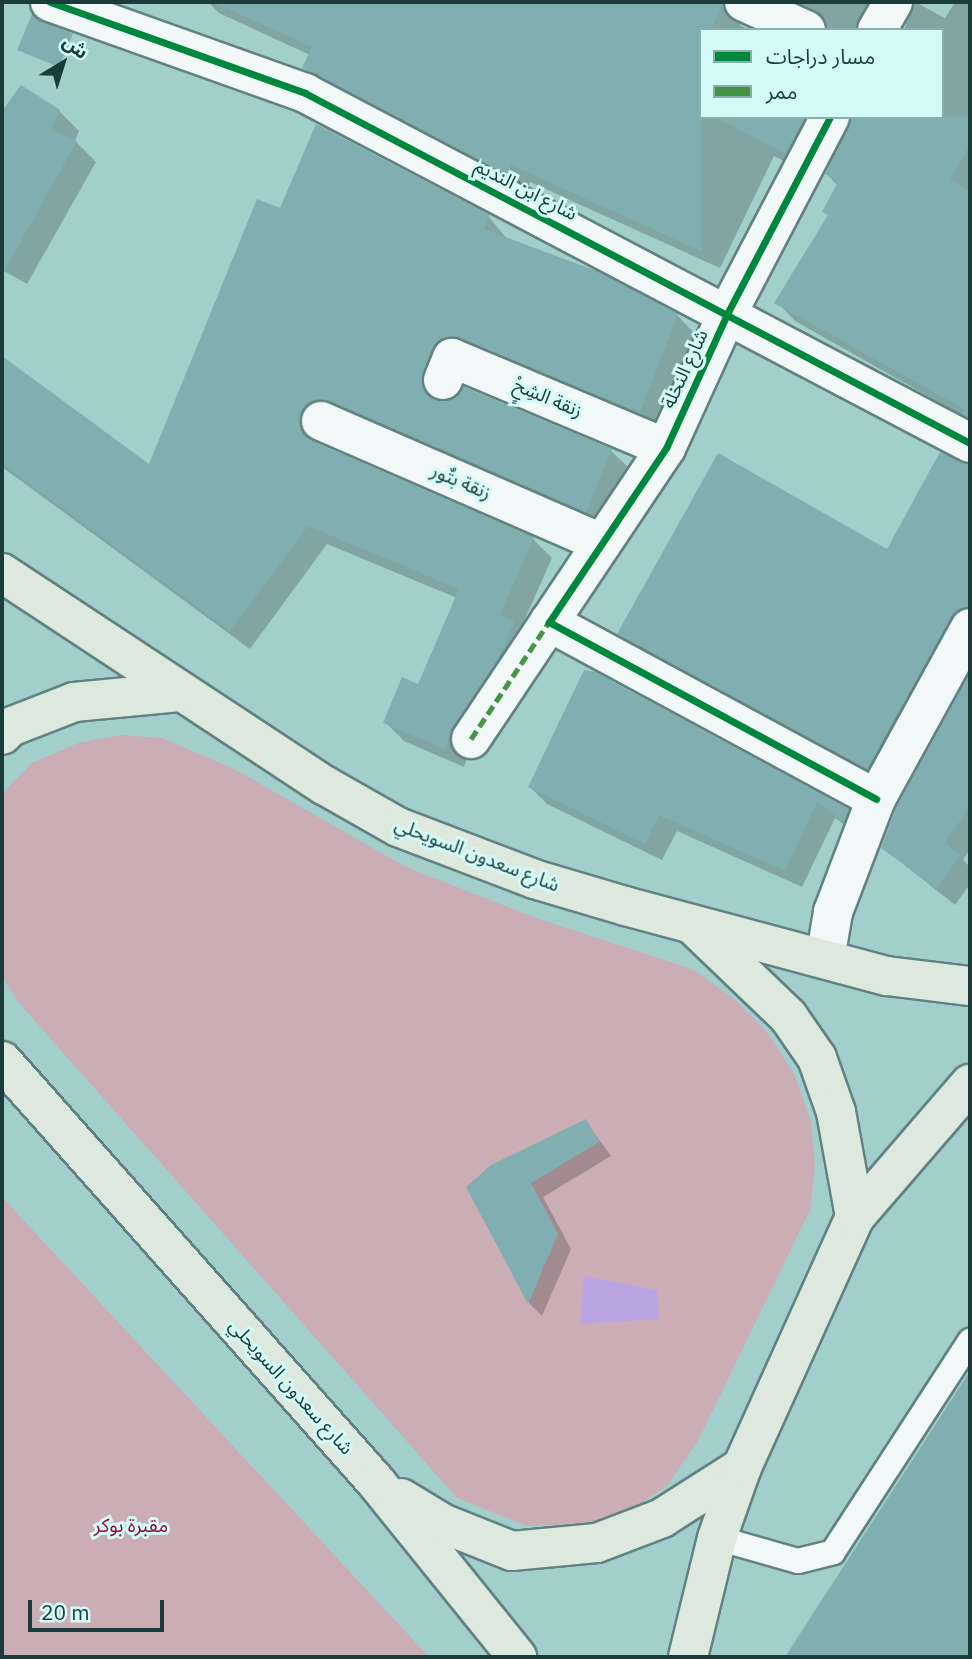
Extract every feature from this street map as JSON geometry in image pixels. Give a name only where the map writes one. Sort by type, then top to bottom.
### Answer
[{"type":"main road","name":"شارع سعدون السويحلي","points":[[2,573],[180,692],[398,827],[534,879],[692,924],[887,976],[970,986]]},
{"type":"main road","points":[[2,735],[10,727],[74,702],[180,692]]},
{"type":"main road","points":[[692,924],[788,1016],[817,1058],[836,1112],[855,1217]]},
{"type":"main road","name":"شارع سعدون السويحلي","points":[[2,1061],[376,1482],[517,1657]]},
{"type":"main road","points":[[688,1657],[717,1538],[742,1467],[855,1217],[970,1084]]},
{"type":"main road","points":[[376,1482],[444,1524],[512,1551],[597,1543],[662,1518],[742,1467]]},
{"type":"street","name":"شارع ابن النديم","points":[[50,2],[305,93],[729,312],[970,443]]},
{"type":"street","points":[[744,2],[802,28]]},
{"type":"street","points":[[878,28],[893,2]]},
{"type":"street","name":"شارع النخلة","points":[[471,739],[666,448],[729,312],[829,119]]},
{"type":"street","name":"ْزنقة الشِحٍ","points":[[443,380],[452,358],[666,448]]},
{"type":"street","name":"زنقة بتٌور","points":[[321,421],[601,543]]},
{"type":"street","points":[[550,622],[876,799]]},
{"type":"street","points":[[825,959],[833,912],[876,799],[970,628]]},
{"type":"lane","points":[[717,1538],[798,1561],[833,1552],[970,1341]]},
{"type":"green space","points":[[121,735],[163,738],[238,771],[404,866],[536,918],[692,969],[733,998],[768,1033],[794,1074],[811,1122],[815,1166],[810,1210],[699,1439],[667,1486],[633,1508],[598,1522],[562,1525],[527,1526],[457,1498],[19,1003],[2,977],[2,793],[32,763],[78,743]]},
{"type":"green space","name":"مقبرة بوكر","points":[[2,1197],[429,1657],[2,1657]]},
{"type":"shaded area","points":[[584,1276],[657,1290],[659,1319],[580,1324]]},
{"type":"building","points":[[213,2],[723,2],[712,28],[699,28],[701,251],[511,165],[507,175],[302,68],[312,47]]},
{"type":"building","points":[[32,14],[73,34],[59,67],[17,50]]},
{"type":"building","points":[[21,85],[60,110],[52,130],[77,141],[2,275],[2,111]]},
{"type":"building","points":[[970,117],[970,145],[950,179],[970,191],[970,418],[962,414],[964,409],[774,303],[828,215],[822,212],[838,182],[825,174],[851,119]]},
{"type":"building","points":[[718,119],[804,119],[786,154]]},
{"type":"building","points":[[316,124],[490,215],[484,229],[599,272],[678,314],[640,413],[460,338],[449,336],[432,350],[421,382],[434,400],[456,398],[464,387],[612,449],[586,512],[330,401],[318,399],[301,412],[299,424],[312,441],[534,537],[500,615],[514,621],[498,659],[453,727],[445,749],[383,723],[402,677],[418,684],[459,589],[308,526],[230,631],[2,464],[2,356],[149,464],[257,199],[280,208]]},
{"type":"building","points":[[940,452],[970,465],[970,606],[951,617],[867,769],[617,634],[718,453],[887,549]]},
{"type":"building","points":[[584,670],[595,672],[849,809],[844,822],[817,802],[785,871],[659,815],[645,844],[528,787]]},
{"type":"building","points":[[970,673],[970,807],[944,843],[961,855],[936,888],[881,848],[896,808]]},
{"type":"building","points":[[586,1119],[599,1142],[531,1183],[558,1234],[528,1304],[466,1187],[491,1165]]},
{"type":"building","points":[[970,1371],[970,1657],[785,1657]]},
{"type":"marked path","points":[[471,739],[549,622]]},
{"type":"cycle path","points":[[50,2],[305,93],[970,443]]},
{"type":"cycle path","points":[[829,119],[728,312],[666,448],[549,622],[876,799]]}]
